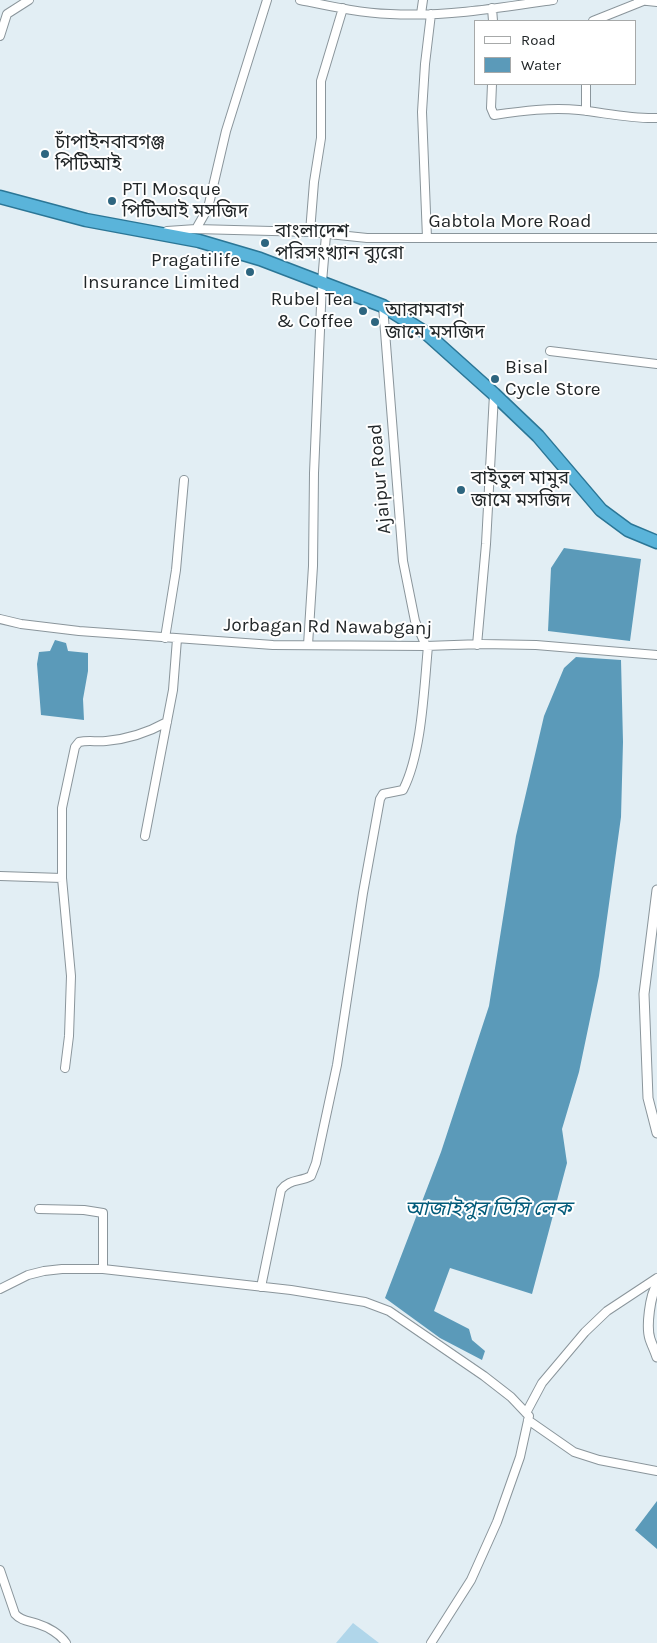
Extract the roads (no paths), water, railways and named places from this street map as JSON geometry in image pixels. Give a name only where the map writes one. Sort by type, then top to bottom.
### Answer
[{"type":"highway","points":[[0,197],[86,220],[199,241],[260,259],[383,306],[426,333],[494,394],[538,436],[601,510],[628,530],[657,542]]},
{"type":"street","points":[[0,36],[7,14],[28,0]]},
{"type":"street","points":[[196,229],[208,208],[226,132],[267,0]]},
{"type":"street","points":[[300,0],[389,14],[431,14],[553,0]]},
{"type":"street","points":[[421,14],[422,0]]},
{"type":"street","points":[[595,20],[641,0],[657,2]]},
{"type":"street","points":[[310,232],[314,182],[321,138],[321,81],[344,8]]},
{"type":"street","points":[[492,8],[493,20]]},
{"type":"street","points":[[427,238],[422,112],[424,64],[431,14]]},
{"type":"street","points":[[492,85],[490,108],[494,116],[535,109],[586,111],[637,118],[657,118]]},
{"type":"street","points":[[586,85],[586,111]]},
{"type":"street","name":"Gabtola More Road","points":[[154,233],[196,229],[310,232],[367,238],[657,238]]},
{"type":"street","points":[[308,645],[313,566],[314,473],[322,282],[326,234]]},
{"type":"street","name":"Ajaipur Road","points":[[383,306],[403,561],[415,621],[427,646]]},
{"type":"street","points":[[550,351],[657,364]]},
{"type":"street","points":[[477,644],[486,544],[494,394]]},
{"type":"street","points":[[165,638],[176,570],[184,480]]},
{"type":"street","name":"Jorbagan Rd Nawabganj","points":[[0,619],[21,624],[79,631],[177,639],[308,645],[536,645],[657,655]]},
{"type":"street","points":[[145,836],[173,690],[177,639]]},
{"type":"street","points":[[262,1287],[281,1190],[286,1183],[312,1176],[316,1163],[337,1065],[363,893],[380,800],[383,794],[403,790],[406,784],[415,752],[424,694],[427,646]]},
{"type":"street","points":[[65,1068],[70,1036],[71,976],[62,878],[62,808],[75,747],[78,742],[82,741],[105,742],[130,738],[150,732],[167,722]]},
{"type":"street","points":[[0,876],[62,878]]},
{"type":"street","points":[[657,890],[654,944],[644,1002],[648,1098],[657,1133]]},
{"type":"street","points":[[39,1209],[84,1210],[103,1213],[103,1269]]},
{"type":"street","points":[[0,1289],[28,1275],[44,1271],[103,1269],[291,1290],[365,1302],[389,1311],[484,1376],[511,1396],[527,1417],[574,1452],[599,1460],[657,1471]]},
{"type":"street","points":[[431,1643],[472,1580],[497,1522],[520,1457],[527,1417],[542,1383],[585,1332],[607,1311],[657,1278]]},
{"type":"street","points":[[657,1285],[653,1290],[649,1337],[657,1357]]},
{"type":"street","points":[[0,1570],[15,1614],[19,1619],[40,1624],[62,1638],[66,1643]]},
{"type":"water","points":[[564,548],[641,559],[630,641],[548,631],[551,568]]},
{"type":"water","points":[[55,640],[66,643],[68,651],[88,653],[88,671],[83,699],[84,720],[41,715],[37,664],[39,652],[50,651]]},
{"type":"water","name":"আজাইপুর ডিসি লেক","points":[[576,657],[621,660],[623,742],[621,817],[599,976],[579,1072],[562,1129],[567,1163],[532,1294],[450,1268],[434,1311],[469,1329],[472,1340],[485,1351],[482,1360],[440,1338],[385,1298],[441,1152],[489,1006],[516,836],[544,716],[564,668]]},
{"type":"water","points":[[657,1501],[657,1549],[635,1530]]},
{"type":"place","name":"চাঁপাইনবাবগঞ্জ পিটিআই","points":[[45,154]]},
{"type":"place","name":"PTI Mosque পিটিআই মসজিদ","points":[[112,201]]},
{"type":"place","name":"বাংলাদেশ পরিসংখ্যান ব্যুরো","points":[[265,243]]},
{"type":"place","name":"Pragatilife Insurance Limited","points":[[250,272]]},
{"type":"place","name":"Rubel Tea & Coffee","points":[[363,311]]},
{"type":"place","name":"আরামবাগ জামে মসজিদ","points":[[375,322]]},
{"type":"place","name":"Bisal Cycle Store","points":[[495,379]]},
{"type":"place","name":"বাইতুল মামুর জামে মসজিদ","points":[[461,490]]}]
